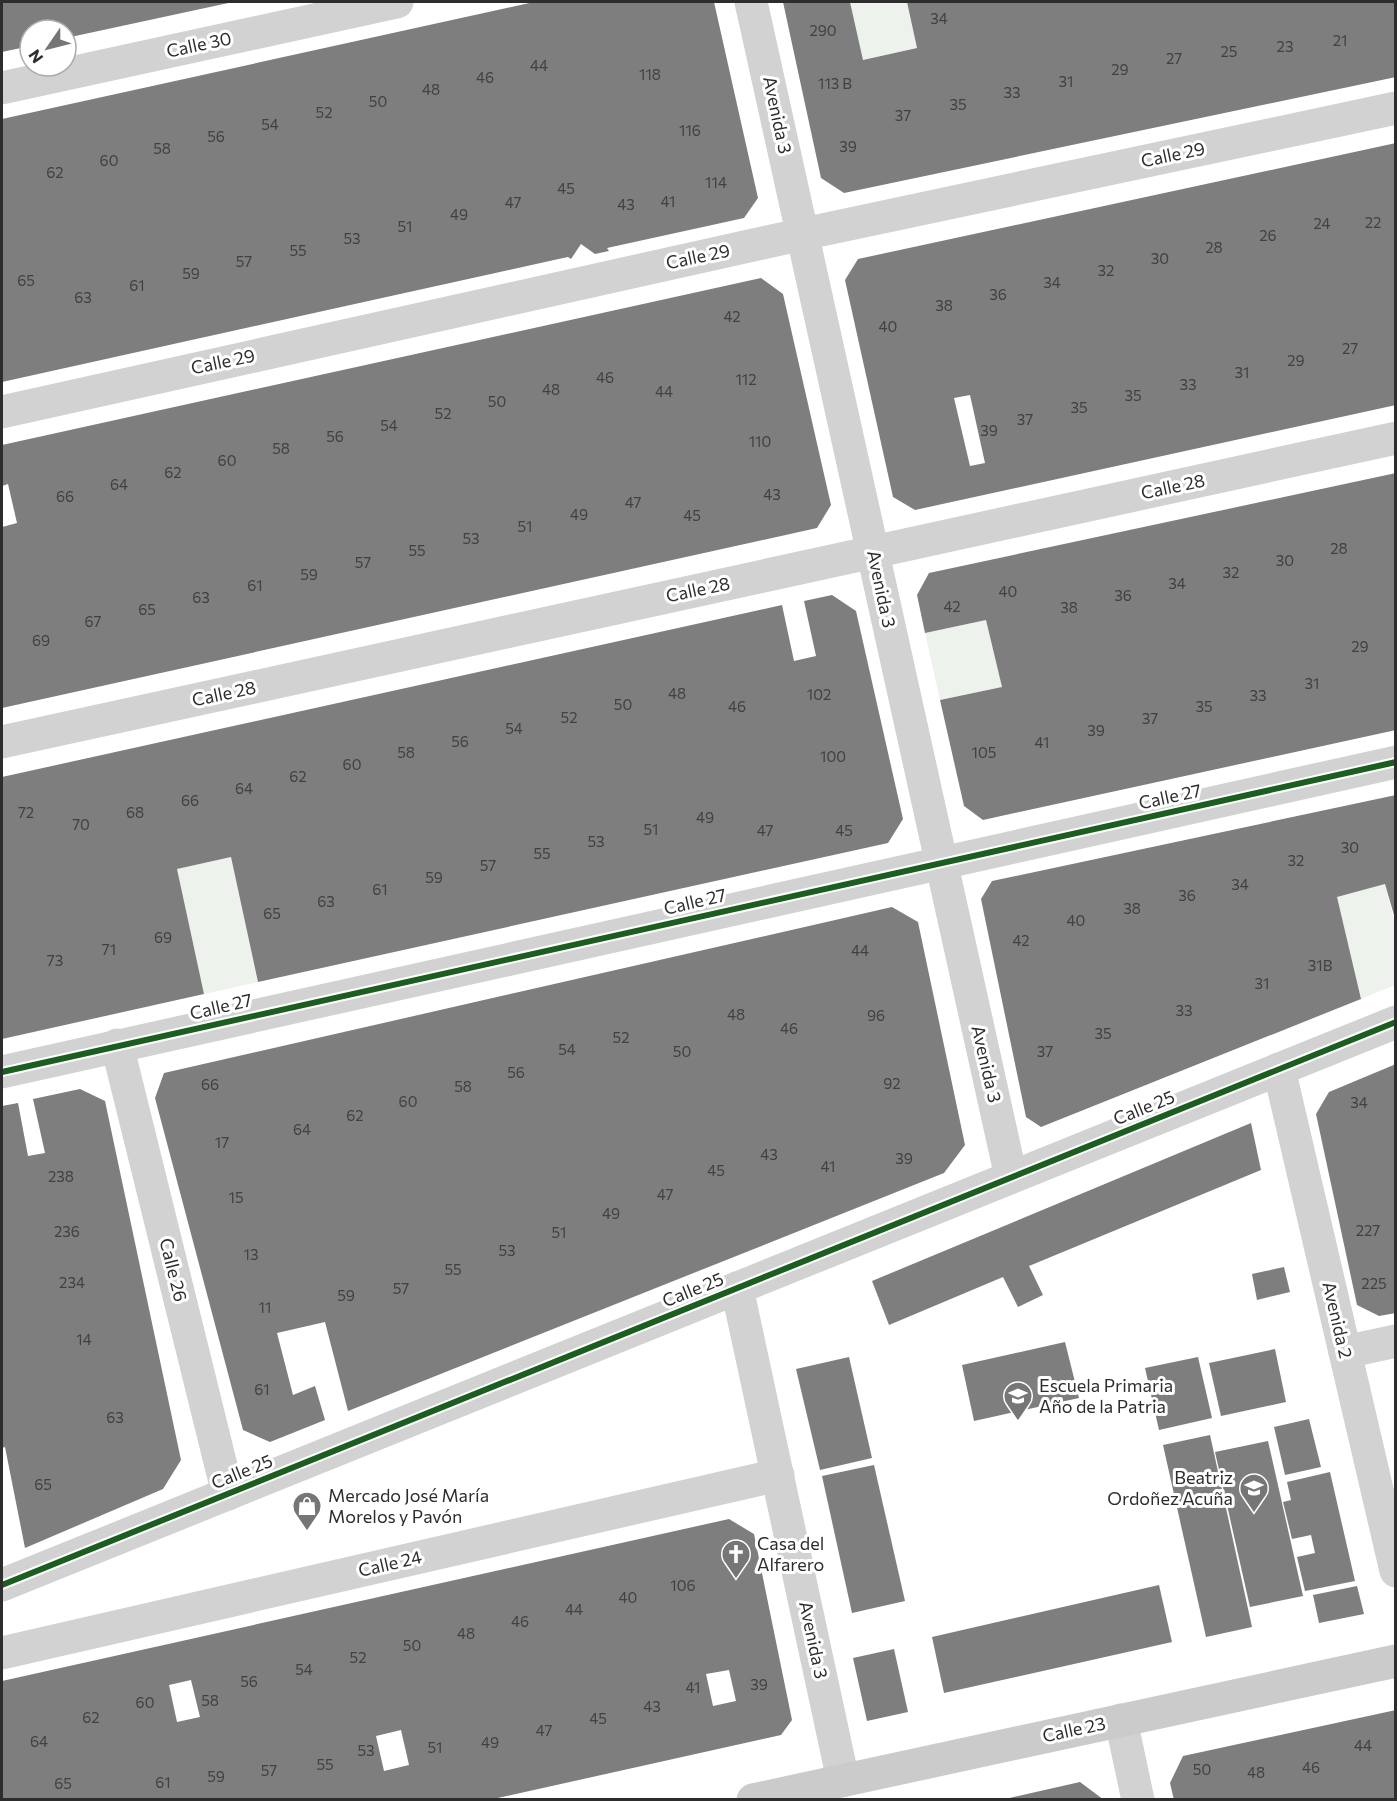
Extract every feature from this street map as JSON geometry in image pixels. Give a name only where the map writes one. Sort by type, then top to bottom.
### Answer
[{"type":"street","name":"Calle 30","points":[[2,88],[397,2]]},
{"type":"street","name":"Avenida 3","points":[[751,2],[1011,1178]]},
{"type":"street","name":"Calle 29","points":[[2,412],[803,234],[1395,108]]},
{"type":"street","name":"Calle 28","points":[[2,742],[1395,438]]},
{"type":"street","name":"Calle 27","points":[[2,1072],[1395,762]]},
{"type":"street","name":"Calle 25","points":[[2,1585],[1395,1022]]},
{"type":"street","name":"Calle 26","points":[[117,1045],[228,1494]]},
{"type":"street","name":"Avenida 2","points":[[1279,1069],[1395,1571]]},
{"type":"street","name":"Avenida 3","points":[[738,1288],[843,1780]]},
{"type":"street","points":[[1344,1352],[1395,1341]]},
{"type":"street","name":"Calle 24","points":[[2,1653],[778,1475]]},
{"type":"street","name":"Calle 23","points":[[753,1800],[1395,1661]]},
{"type":"street","points":[[1120,1720],[1138,1800]]},
{"type":"shaded area","points":[[850,2],[907,2],[917,48],[863,60]]},
{"type":"shaded area","points":[[986,620],[1002,687],[940,700],[925,633]]},
{"type":"shaded area","points":[[231,857],[258,982],[204,994],[177,869]]},
{"type":"shaded area","points":[[1385,884],[1395,924],[1395,985],[1361,999],[1337,897]]},
{"type":"building","points":[[2,2],[233,2],[78,35],[78,18],[18,18],[18,49],[2,52]]},
{"type":"building","points":[[534,2],[714,2],[758,198],[744,218],[607,248],[609,251],[595,254],[581,244],[571,259],[568,257],[554,260],[2,382],[2,119]]},
{"type":"building","points":[[783,2],[850,2],[863,60],[917,48],[907,2],[1396,2],[1396,77],[844,193],[821,178]]},
{"type":"building","points":[[1396,143],[1396,405],[915,510],[893,497],[845,280],[858,259]],"holes":[[[970,395],[985,463],[970,466],[954,398]]]},
{"type":"building","points":[[761,278],[783,294],[831,505],[817,528],[2,708],[2,527],[17,523],[8,484],[2,486],[2,445]]},
{"type":"building","points":[[1396,473],[1396,730],[983,820],[964,806],[940,700],[1002,687],[986,620],[925,633],[917,595],[929,573]]},
{"type":"building","points":[[832,595],[856,611],[903,819],[888,843],[258,982],[231,857],[177,869],[204,994],[2,1039],[2,777],[782,605],[794,661],[816,656],[804,601]]},
{"type":"building","points":[[1396,795],[1396,922],[1385,884],[1337,897],[1361,999],[1041,1127],[1026,1117],[981,899],[992,881]]},
{"type":"building","points":[[892,907],[918,922],[965,1145],[944,1173],[348,1411],[325,1322],[277,1333],[293,1395],[315,1386],[325,1420],[270,1442],[243,1430],[155,1098],[164,1073]]},
{"type":"building","points":[[1396,1064],[1396,1313],[1379,1316],[1357,1305],[1316,1114],[1329,1092]]},
{"type":"building","points":[[80,1089],[105,1101],[181,1460],[163,1489],[25,1548],[5,1447],[2,1448],[2,1106],[18,1103],[28,1156],[45,1153],[33,1099]]},
{"type":"building","points":[[1251,1123],[1261,1170],[1029,1266],[1043,1295],[1018,1307],[1003,1277],[889,1325],[872,1281]]},
{"type":"building","points":[[1284,1267],[1290,1292],[1257,1300],[1252,1274]]},
{"type":"building","points":[[1065,1342],[1079,1398],[974,1421],[962,1365]]},
{"type":"building","points":[[1275,1349],[1286,1402],[1221,1416],[1209,1363]]},
{"type":"building","points":[[849,1357],[872,1458],[820,1470],[796,1369]]},
{"type":"building","points":[[1198,1357],[1212,1418],[1159,1430],[1145,1368]]},
{"type":"building","points":[[1309,1419],[1321,1467],[1285,1475],[1274,1427]]},
{"type":"building","points":[[1210,1435],[1252,1627],[1206,1637],[1163,1445]]},
{"type":"building","points":[[1268,1441],[1303,1596],[1250,1607],[1215,1452]]},
{"type":"building","points":[[874,1465],[905,1601],[852,1613],[822,1476]]},
{"type":"building","points":[[1330,1472],[1355,1581],[1305,1591],[1297,1557],[1315,1553],[1311,1535],[1292,1539],[1283,1502],[1291,1500],[1287,1482]]},
{"type":"building","points":[[729,1519],[754,1534],[792,1720],[781,1735],[489,1800],[2,1800],[2,1681]],"holes":[[[729,1670],[736,1701],[713,1706],[706,1674]],[[191,1680],[200,1717],[177,1722],[169,1685]],[[401,1730],[409,1765],[384,1771],[376,1736]]]},
{"type":"building","points":[[1159,1585],[1172,1642],[944,1693],[932,1637]]},
{"type":"building","points":[[1357,1586],[1364,1614],[1319,1623],[1313,1595]]},
{"type":"building","points":[[894,1649],[908,1712],[867,1721],[853,1658]]},
{"type":"building","points":[[1396,1710],[1396,1800],[1174,1800],[1170,1783],[1183,1756]]},
{"type":"building","points":[[1080,1782],[1104,1800],[1005,1800],[1005,1799]]},
{"type":"cycle path","points":[[2,1072],[1396,762]]},
{"type":"cycle path","points":[[2,1585],[1396,1022]]},
{"type":"place","name":"Escuela Primaria Año de la Patria","points":[[1018,1422]]},
{"type":"place","name":"Beatriz Ordoñez Acuña","points":[[1254,1514]]},
{"type":"place","name":"Mercado José María Morelos y Pavón","points":[[307,1532]]},
{"type":"place","name":"Casa del Alfarero","points":[[736,1580]]}]
